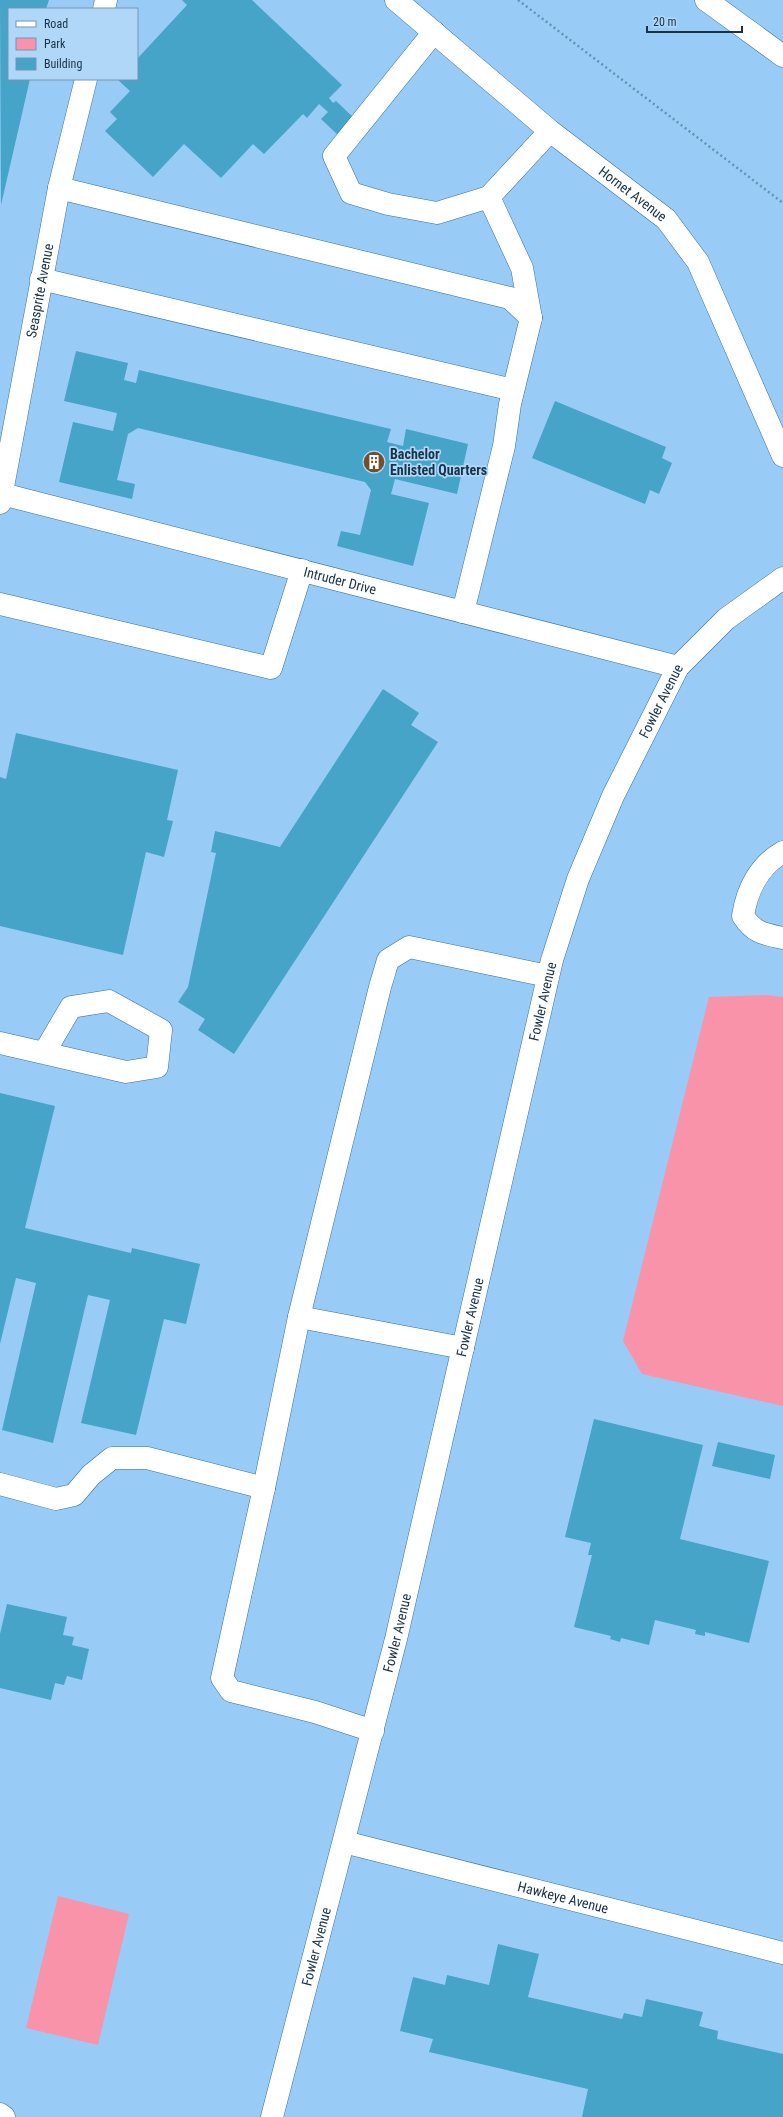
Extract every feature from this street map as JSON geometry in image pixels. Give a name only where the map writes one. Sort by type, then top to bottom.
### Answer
[{"type":"main road","name":"Hornet Avenue","points":[[396,0],[550,131],[666,219],[698,262],[783,456]]},
{"type":"main road","points":[[706,0],[783,56]]},
{"type":"main road","points":[[434,32],[334,156],[351,193],[388,204],[437,213],[489,197],[550,131]]},
{"type":"main road","name":"Seasprite Avenue","points":[[1,498],[58,188],[86,80]]},
{"type":"main road","points":[[58,188],[510,298],[530,318]]},
{"type":"main road","points":[[463,612],[504,446],[514,390],[530,318],[522,268],[489,197]]},
{"type":"main road","points":[[42,279],[514,390]]},
{"type":"main road","name":"Intruder Drive","points":[[1,498],[302,570],[678,667]]},
{"type":"main road","points":[[0,604],[271,668],[302,570]]},
{"type":"main road","name":"Fowler Avenue","points":[[272,2117],[396,1639],[548,976],[578,879],[613,796],[678,667],[726,619],[783,578]]},
{"type":"main road","points":[[783,852],[773,857],[756,877],[745,899],[743,916],[751,928],[765,934],[783,938]]},
{"type":"main road","points":[[373,1730],[314,1712],[231,1691],[222,1678],[264,1488],[298,1317],[380,986],[388,960],[410,947],[548,976]]},
{"type":"main road","points":[[0,1043],[126,1072],[157,1067],[161,1030],[109,1001],[71,1008],[44,1053]]},
{"type":"main road","points":[[298,1317],[463,1348]]},
{"type":"main road","points":[[0,1484],[56,1499],[74,1495],[90,1475],[112,1458],[147,1458],[264,1488]]},
{"type":"main road","name":"Hawkeye Avenue","points":[[344,1842],[783,1953]]},
{"type":"main road","points":[[0,2114],[4,2117]]},
{"type":"path","points":[[518,0],[783,203]]},
{"type":"green space","points":[[766,995],[783,997],[783,1406],[642,1374],[623,1341],[709,997]]},
{"type":"green space","points":[[58,1896],[129,1914],[98,2045],[26,2028]]},
{"type":"building","points":[[0,0],[49,0],[46,8],[8,8],[8,80],[30,80],[1,205]]},
{"type":"building","points":[[182,0],[252,0],[342,85],[329,98],[333,103],[336,101],[355,119],[339,136],[321,119],[328,112],[319,104],[307,118],[303,114],[264,154],[253,144],[221,178],[184,144],[153,177],[105,131],[117,119],[110,112],[130,91],[118,80],[138,80],[138,58],[187,5]]},
{"type":"building","name":"Bachelor Enlisted Quarters","points":[[76,351],[128,363],[124,380],[136,383],[139,370],[391,429],[387,442],[403,446],[406,429],[468,444],[457,494],[395,479],[391,494],[429,503],[413,566],[337,546],[341,531],[360,535],[371,490],[365,482],[138,428],[128,434],[117,480],[135,484],[132,499],[59,482],[73,422],[113,431],[117,413],[64,401]]},
{"type":"building","points":[[555,401],[666,447],[662,458],[672,463],[659,494],[650,490],[645,504],[532,458]]},
{"type":"building","points":[[383,689],[419,713],[411,725],[438,742],[234,1054],[198,1030],[205,1019],[178,1002],[188,987],[216,853],[211,852],[215,831],[280,847]]},
{"type":"building","points":[[16,733],[178,770],[167,820],[173,821],[164,857],[146,852],[123,955],[0,926],[0,777],[6,779]]},
{"type":"building","points":[[0,1093],[55,1106],[25,1228],[131,1253],[132,1248],[200,1264],[186,1324],[164,1319],[136,1435],[81,1423],[110,1300],[88,1295],[53,1443],[2,1430],[36,1283],[16,1278],[0,1344]]},
{"type":"building","points":[[594,1419],[703,1445],[680,1539],[769,1561],[749,1643],[705,1632],[705,1636],[695,1634],[696,1630],[655,1620],[649,1645],[621,1638],[620,1642],[610,1639],[611,1636],[574,1627],[592,1555],[588,1555],[591,1543],[565,1537]]},
{"type":"building","points":[[718,1442],[775,1455],[770,1479],[712,1466]]},
{"type":"building","points":[[7,1604],[67,1617],[63,1635],[74,1637],[72,1645],[89,1649],[82,1680],[67,1676],[64,1685],[55,1683],[51,1700],[0,1688],[0,1634]]},
{"type":"building","points":[[498,1944],[539,1954],[528,1997],[622,2019],[624,2013],[642,2017],[646,1999],[703,2012],[699,2026],[718,2031],[717,2039],[783,2054],[783,2117],[582,2117],[588,2089],[429,2052],[433,2039],[400,2031],[413,1977],[445,1985],[447,1975],[489,1985]]},
{"type":"place","name":"Bachelor Enlisted Quarters","points":[[374,462]]}]
